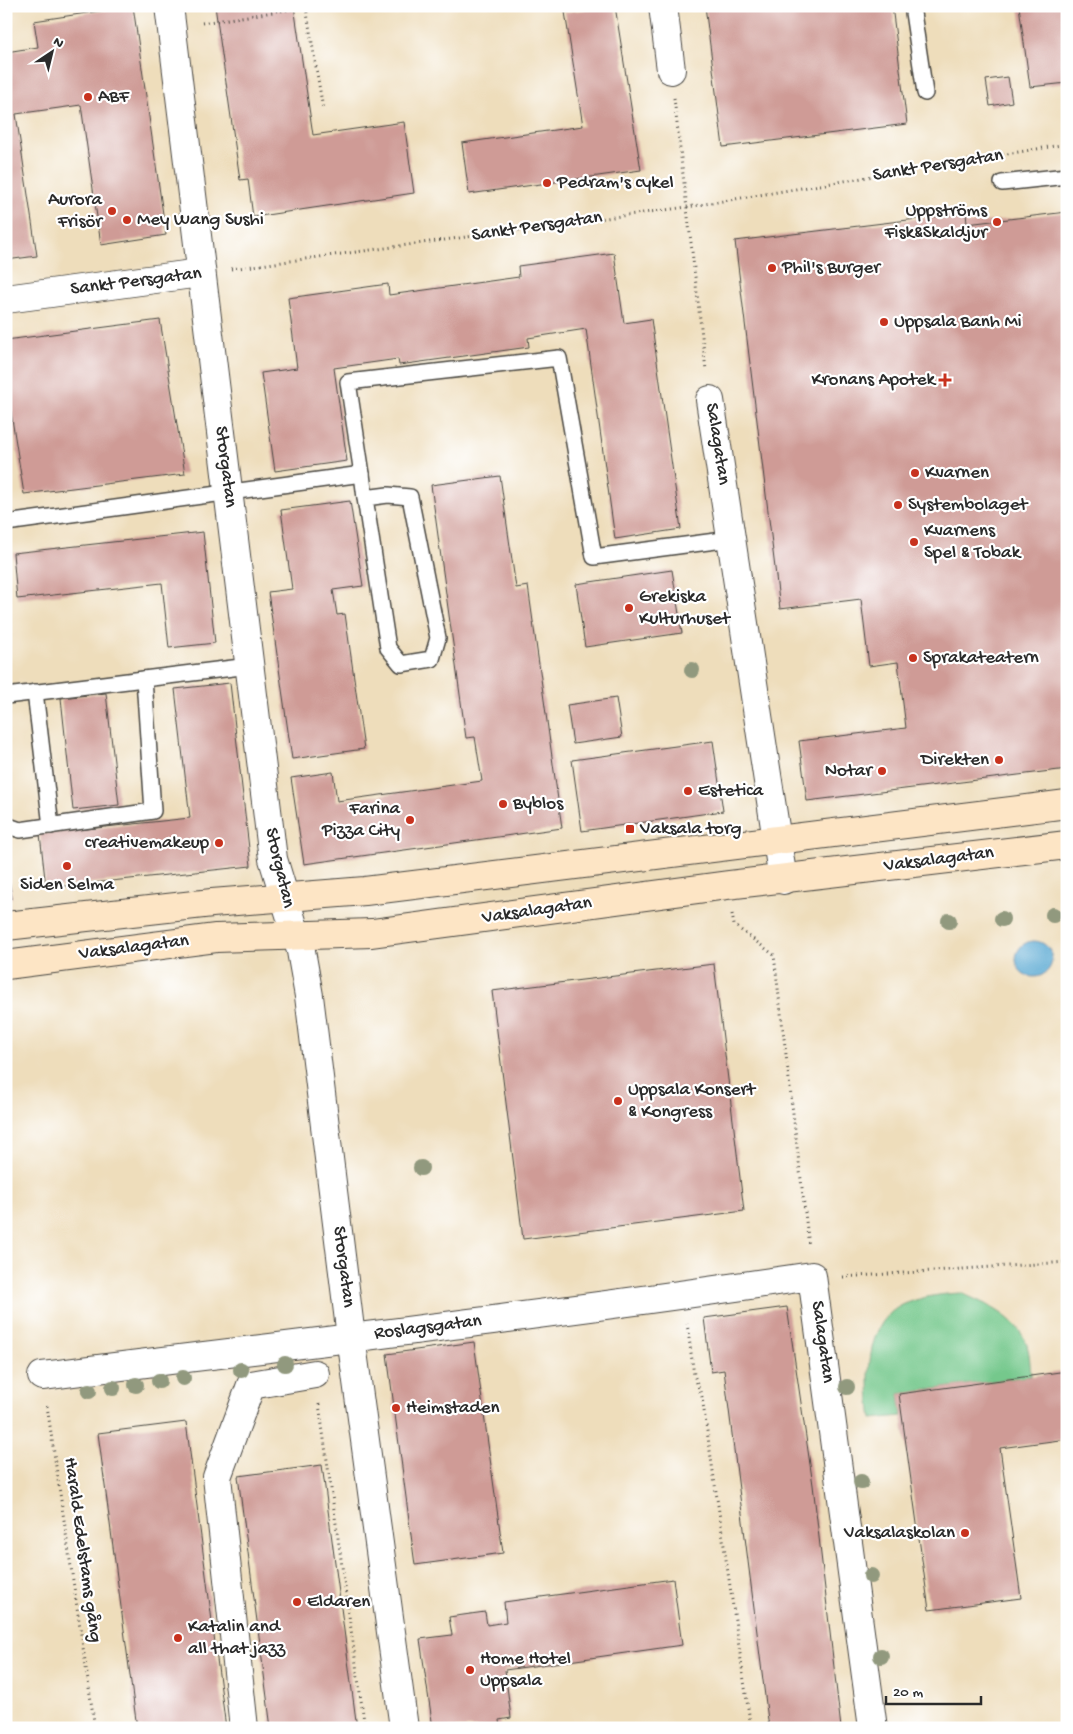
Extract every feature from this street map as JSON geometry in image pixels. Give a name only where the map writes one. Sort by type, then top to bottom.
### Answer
[{"type":"main road","name":"Vaksalagatan","points":[[6,926],[212,903],[382,889],[1067,804]]},
{"type":"main road","name":"Vaksalagatan","points":[[6,965],[216,938],[372,933],[1067,845]]},
{"type":"street","points":[[663,6],[671,70]]},
{"type":"street","name":"Storgatan","points":[[171,17],[200,273],[273,859],[283,898],[301,952],[309,996],[351,1338],[404,1728]]},
{"type":"street","name":"Sankt Persgatan","points":[[6,298],[200,273]]},
{"type":"street","name":"Salagatan","points":[[710,400],[783,880]]},
{"type":"street","name":"Salagatan","points":[[812,1276],[873,1728]]},
{"type":"street","name":"Roslagsgatan","points":[[42,1376],[683,1295],[812,1276]]},
{"type":"street","points":[[244,1728],[217,1476],[251,1385],[315,1374]]},
{"type":"lane","points":[[912,6],[925,93]]},
{"type":"lane","points":[[1002,183],[1067,176]]},
{"type":"lane","points":[[365,498],[388,495],[410,497],[438,638],[432,659],[400,664],[388,648],[365,498],[348,382],[559,358],[594,557],[731,539]]},
{"type":"lane","points":[[6,523],[362,474]]},
{"type":"lane","points":[[6,696],[249,666]]},
{"type":"lane","points":[[6,826],[20,830],[153,811],[144,679]]},
{"type":"lane","points":[[36,692],[52,826]]},
{"type":"path","points":[[171,17],[306,7],[323,109]]},
{"type":"path","name":"Salagatan","points":[[671,70],[710,400]]},
{"type":"path","name":"Sankt Persgatan","points":[[200,273],[687,207],[1067,144]]},
{"type":"path","name":"Salagatan","points":[[774,955],[812,1276]]},
{"type":"path","points":[[812,1276],[858,1278],[1067,1262]]},
{"type":"path","points":[[683,1295],[694,1375],[702,1397],[751,1728]]},
{"type":"path","points":[[315,1374],[365,1728]]},
{"type":"path","name":"Harald Edelstams gång","points":[[42,1376],[95,1728]]},
{"type":"green space","points":[[961,1293],[1000,1312],[1016,1326],[1027,1345],[1031,1376],[899,1394],[902,1416],[872,1419],[869,1370],[875,1337],[882,1323],[893,1311],[907,1303],[934,1296]]},
{"type":"water","points":[[1034,941],[1041,942],[1047,946],[1051,952],[1051,966],[1047,972],[1041,976],[1034,977],[1027,976],[1021,972],[1017,966],[1016,959],[1017,952],[1021,946],[1027,942]]},
{"type":"building","points":[[133,6],[166,235],[101,245],[81,105],[16,114],[37,256],[6,260],[6,52],[38,47],[34,21]]},
{"type":"building","points":[[215,6],[294,6],[313,135],[404,122],[414,193],[253,217],[248,179],[240,180]]},
{"type":"building","points":[[615,6],[641,170],[469,194],[462,143],[583,126],[565,12]]},
{"type":"building","points":[[705,6],[892,6],[907,124],[723,147]]},
{"type":"building","points":[[1019,6],[1067,6],[1067,83],[1030,87]]},
{"type":"building","points":[[1008,77],[1012,102],[990,106],[986,80]]},
{"type":"building","name":"Kvarnen","points":[[1067,212],[1067,769],[807,801],[799,741],[906,728],[898,662],[869,666],[861,599],[780,609],[735,241],[966,213],[967,224]]},
{"type":"building","points":[[614,253],[624,323],[651,319],[681,529],[615,539],[586,329],[528,338],[529,347],[399,365],[398,359],[334,368],[347,461],[275,471],[261,373],[297,368],[288,298],[388,284],[389,295],[519,277],[518,266]]},
{"type":"building","points":[[160,320],[185,474],[24,494],[6,381],[6,340]]},
{"type":"building","points":[[500,476],[516,588],[528,586],[562,828],[304,864],[291,778],[333,772],[337,801],[482,781],[475,737],[466,738],[431,485]]},
{"type":"building","points":[[350,501],[363,586],[333,590],[337,615],[345,614],[364,749],[292,759],[268,592],[292,589],[281,510]]},
{"type":"building","points":[[203,532],[215,643],[169,648],[162,583],[17,599],[13,553]]},
{"type":"building","name":"Grekiska Kulturhuset","points":[[672,570],[682,633],[585,647],[576,584]]},
{"type":"building","points":[[230,683],[251,866],[46,888],[40,834],[190,818],[175,689]]},
{"type":"building","points":[[106,693],[119,805],[73,810],[61,698]]},
{"type":"building","points":[[616,698],[622,737],[573,744],[567,705]]},
{"type":"building","points":[[713,741],[723,811],[582,831],[572,760]]},
{"type":"building","points":[[6,861],[12,898],[6,899]]},
{"type":"building","name":"Uppsala Konsert & Kongress","points":[[714,964],[744,1211],[523,1239],[492,991]]},
{"type":"building","points":[[787,1307],[813,1485],[841,1728],[769,1728],[724,1370],[711,1372],[704,1318]]},
{"type":"building","points":[[474,1342],[503,1553],[415,1565],[387,1354]]},
{"type":"building","name":"Vaksalaskolan","points":[[1067,1371],[1067,1439],[1000,1448],[1021,1598],[929,1610],[899,1394]]},
{"type":"building","points":[[186,1422],[226,1728],[137,1728],[98,1433]]},
{"type":"building","name":"Eldaren","points":[[322,1465],[357,1728],[271,1728],[238,1476]]},
{"type":"building","points":[[673,1579],[682,1645],[505,1670],[511,1718],[499,1720],[500,1728],[433,1728],[420,1639],[452,1635],[449,1617],[485,1612],[487,1625],[506,1622],[504,1602]]},
{"type":"place","name":"ABF","points":[[88,97]]},
{"type":"place","name":"Pedram's cykel","points":[[547,183]]},
{"type":"place","name":"Aurora Frisör","points":[[112,211]]},
{"type":"place","name":"Mey Wang Sushi","points":[[127,220]]},
{"type":"place","name":"Uppströms Fisk&Skaldjur","points":[[997,222]]},
{"type":"place","name":"Phil's Burger","points":[[772,268]]},
{"type":"place","name":"Uppsala Banh Mi","points":[[884,322]]},
{"type":"place","name":"Kronans Apotek","points":[[945,380]]},
{"type":"place","name":"Kvarnen","points":[[915,473]]},
{"type":"place","name":"Systembolaget","points":[[898,505]]},
{"type":"place","name":"Kvarnens Spel & Tobak","points":[[914,542]]},
{"type":"place","name":"Grekiska Kulturhuset","points":[[629,608]]},
{"type":"place","name":"Sprakateatern","points":[[913,658]]},
{"type":"place","name":"Direkten","points":[[999,760]]},
{"type":"place","name":"Notar","points":[[882,771]]},
{"type":"place","name":"Estetica","points":[[688,791]]},
{"type":"place","name":"Byblos","points":[[503,804]]},
{"type":"place","name":"Farina Pizza City","points":[[410,820]]},
{"type":"place","name":"Vaksala torg","points":[[630,829]]},
{"type":"place","name":"creativemakeup","points":[[219,843]]},
{"type":"place","name":"Siden Selma","points":[[67,866]]},
{"type":"place","name":"Uppsala Konsert & Kongress","points":[[618,1101]]},
{"type":"place","name":"Heimstaden","points":[[396,1408]]},
{"type":"place","name":"Vaksalaskolan","points":[[965,1533]]},
{"type":"place","name":"Eldaren","points":[[297,1602]]},
{"type":"place","name":"Katalin and all that jazz","points":[[178,1638]]},
{"type":"place","name":"Home Hotel Uppsala","points":[[470,1670]]}]
